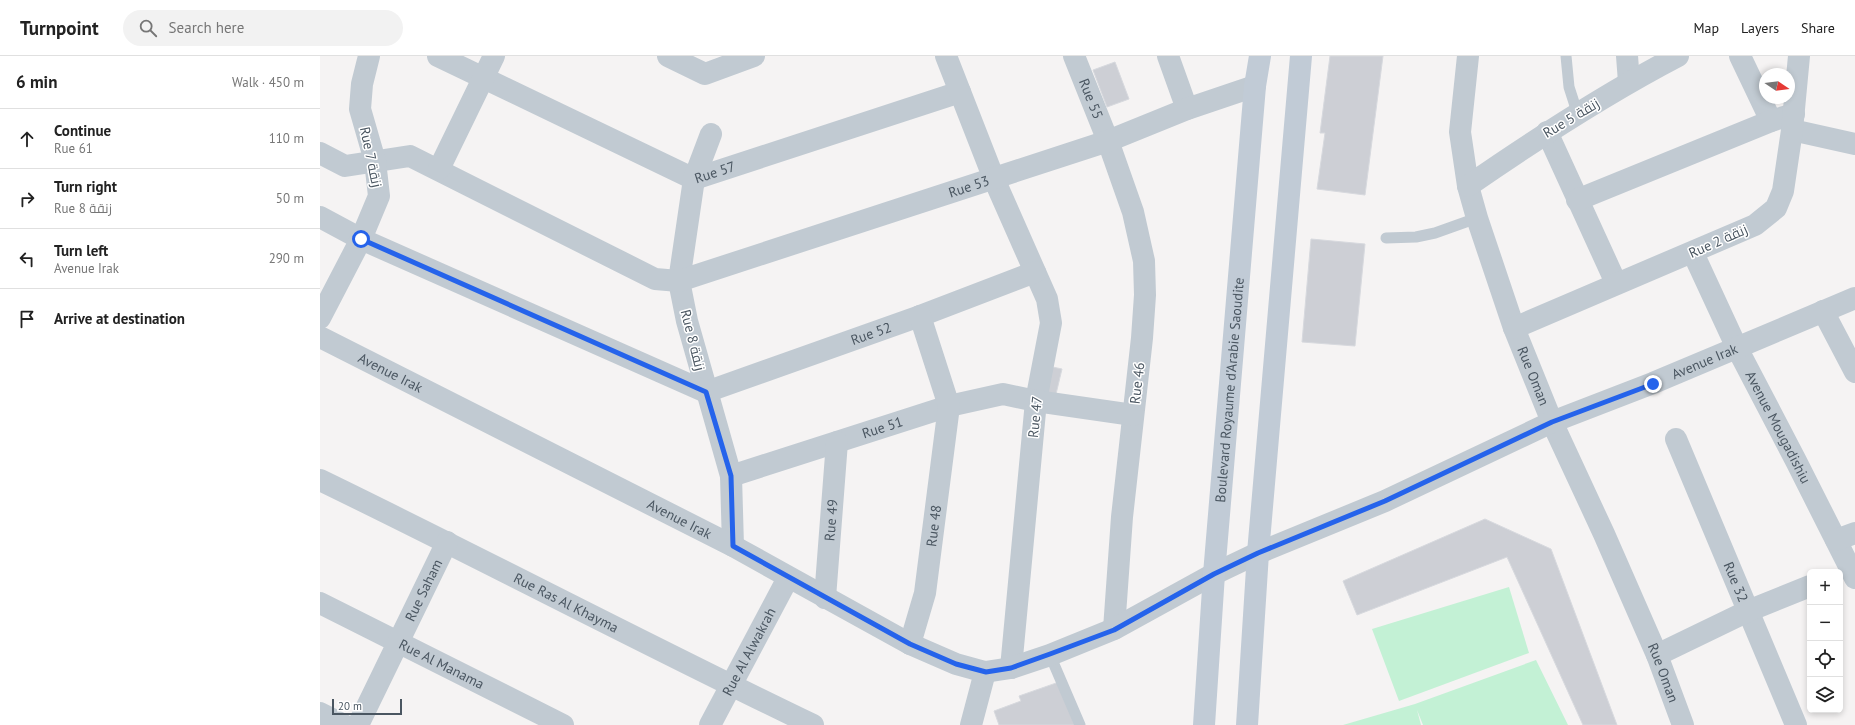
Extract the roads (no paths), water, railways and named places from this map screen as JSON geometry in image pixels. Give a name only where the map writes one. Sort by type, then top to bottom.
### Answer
[{"type":"main road","name":"Boulevard Royaume d'Arabie Saoudite","points":[[1204,725],[1214,574],[1256,86],[1260,56]]},
{"type":"main road","points":[[1247,725],[1258,553],[1301,56]]},
{"type":"street","name":"Rue 7 زنقة","points":[[320,318],[361,239],[379,196],[375,161],[360,109],[362,84],[369,56]]},
{"type":"street","name":"Rue 57","points":[[438,56],[694,179],[960,92]]},
{"type":"street","points":[[439,169],[494,56]]},
{"type":"street","points":[[668,56],[705,74],[729,60],[754,56]]},
{"type":"street","name":"Rue 47","points":[[946,56],[994,179],[1047,299],[1051,323],[1036,401],[1011,668]]},
{"type":"street","name":"Rue 55","points":[[1074,56],[1108,141]]},
{"type":"street","points":[[1168,56],[1187,109]]},
{"type":"street","name":"Rue Oman","points":[[1468,56],[1460,132],[1468,186],[1477,218],[1514,328],[1552,422],[1657,655],[1683,725]]},
{"type":"street","points":[[1628,56],[1629,82]]},
{"type":"street","name":"Rue 5 زنقة","points":[[1468,186],[1547,132],[1578,115],[1629,82],[1678,56]]},
{"type":"street","points":[[1740,56],[1771,121]]},
{"type":"street","name":"Rue 2 زنقة","points":[[1514,328],[1616,283],[1693,253],[1755,225],[1776,208],[1785,183],[1793,122],[1799,56]]},
{"type":"street","name":"Rue 53","points":[[679,281],[1108,141],[1187,109],[1256,86]]},
{"type":"street","points":[[1577,200],[1771,121],[1793,122],[1855,144]]},
{"type":"street","points":[[1547,132],[1616,283]]},
{"type":"street","name":"Rue 8 زنقة","points":[[711,134],[694,179],[679,281],[687,321],[731,476],[733,546]]},
{"type":"street","name":"Rue 46","points":[[1108,141],[1133,212],[1144,261],[1145,295],[1122,517],[1114,630]]},
{"type":"street","points":[[320,153],[345,166],[410,156],[439,169],[655,279],[679,281]]},
{"type":"street","points":[[320,217],[361,239],[706,392]]},
{"type":"street","name":"Avenue Mougadishiu","points":[[1693,253],[1737,348],[1846,536],[1849,574]]},
{"type":"street","name":"Rue 52","points":[[706,392],[920,316],[1035,272]]},
{"type":"street","name":"Avenue Irak","points":[[320,337],[733,546],[788,578],[910,644],[956,664],[986,672],[1011,668],[1114,630],[1214,574],[1258,553],[1385,501],[1552,422],[1653,384],[1855,298]]},
{"type":"street","points":[[1823,311],[1855,372]]},
{"type":"street","points":[[920,316],[949,406]]},
{"type":"street","name":"Rue 51","points":[[731,476],[949,406],[1003,394],[1036,401],[1133,415]]},
{"type":"street","name":"Rue 48","points":[[910,644],[925,593],[949,406]]},
{"type":"street","name":"Rue 32","points":[[1676,439],[1796,725]]},
{"type":"street","name":"Rue 49","points":[[826,598],[837,442]]},
{"type":"street","name":"Rue Ras Al Khayma","points":[[320,480],[813,725]]},
{"type":"street","name":"Rue Saham","points":[[358,725],[447,542]]},
{"type":"street","name":"Rue Al Alwakrah","points":[[710,725],[788,578]]},
{"type":"street","points":[[1657,655],[1748,611],[1807,587]]},
{"type":"street","name":"Rue Al Manama","points":[[320,603],[563,725]]},
{"type":"street","points":[[971,725],[986,672]]},
{"type":"street","points":[[320,713],[344,725]]},
{"type":"lane","points":[[1566,56],[1569,87],[1578,115]]},
{"type":"lane","points":[[1386,238],[1435,233],[1477,218]]},
{"type":"lane","points":[[1050,654],[1080,725]]}]
